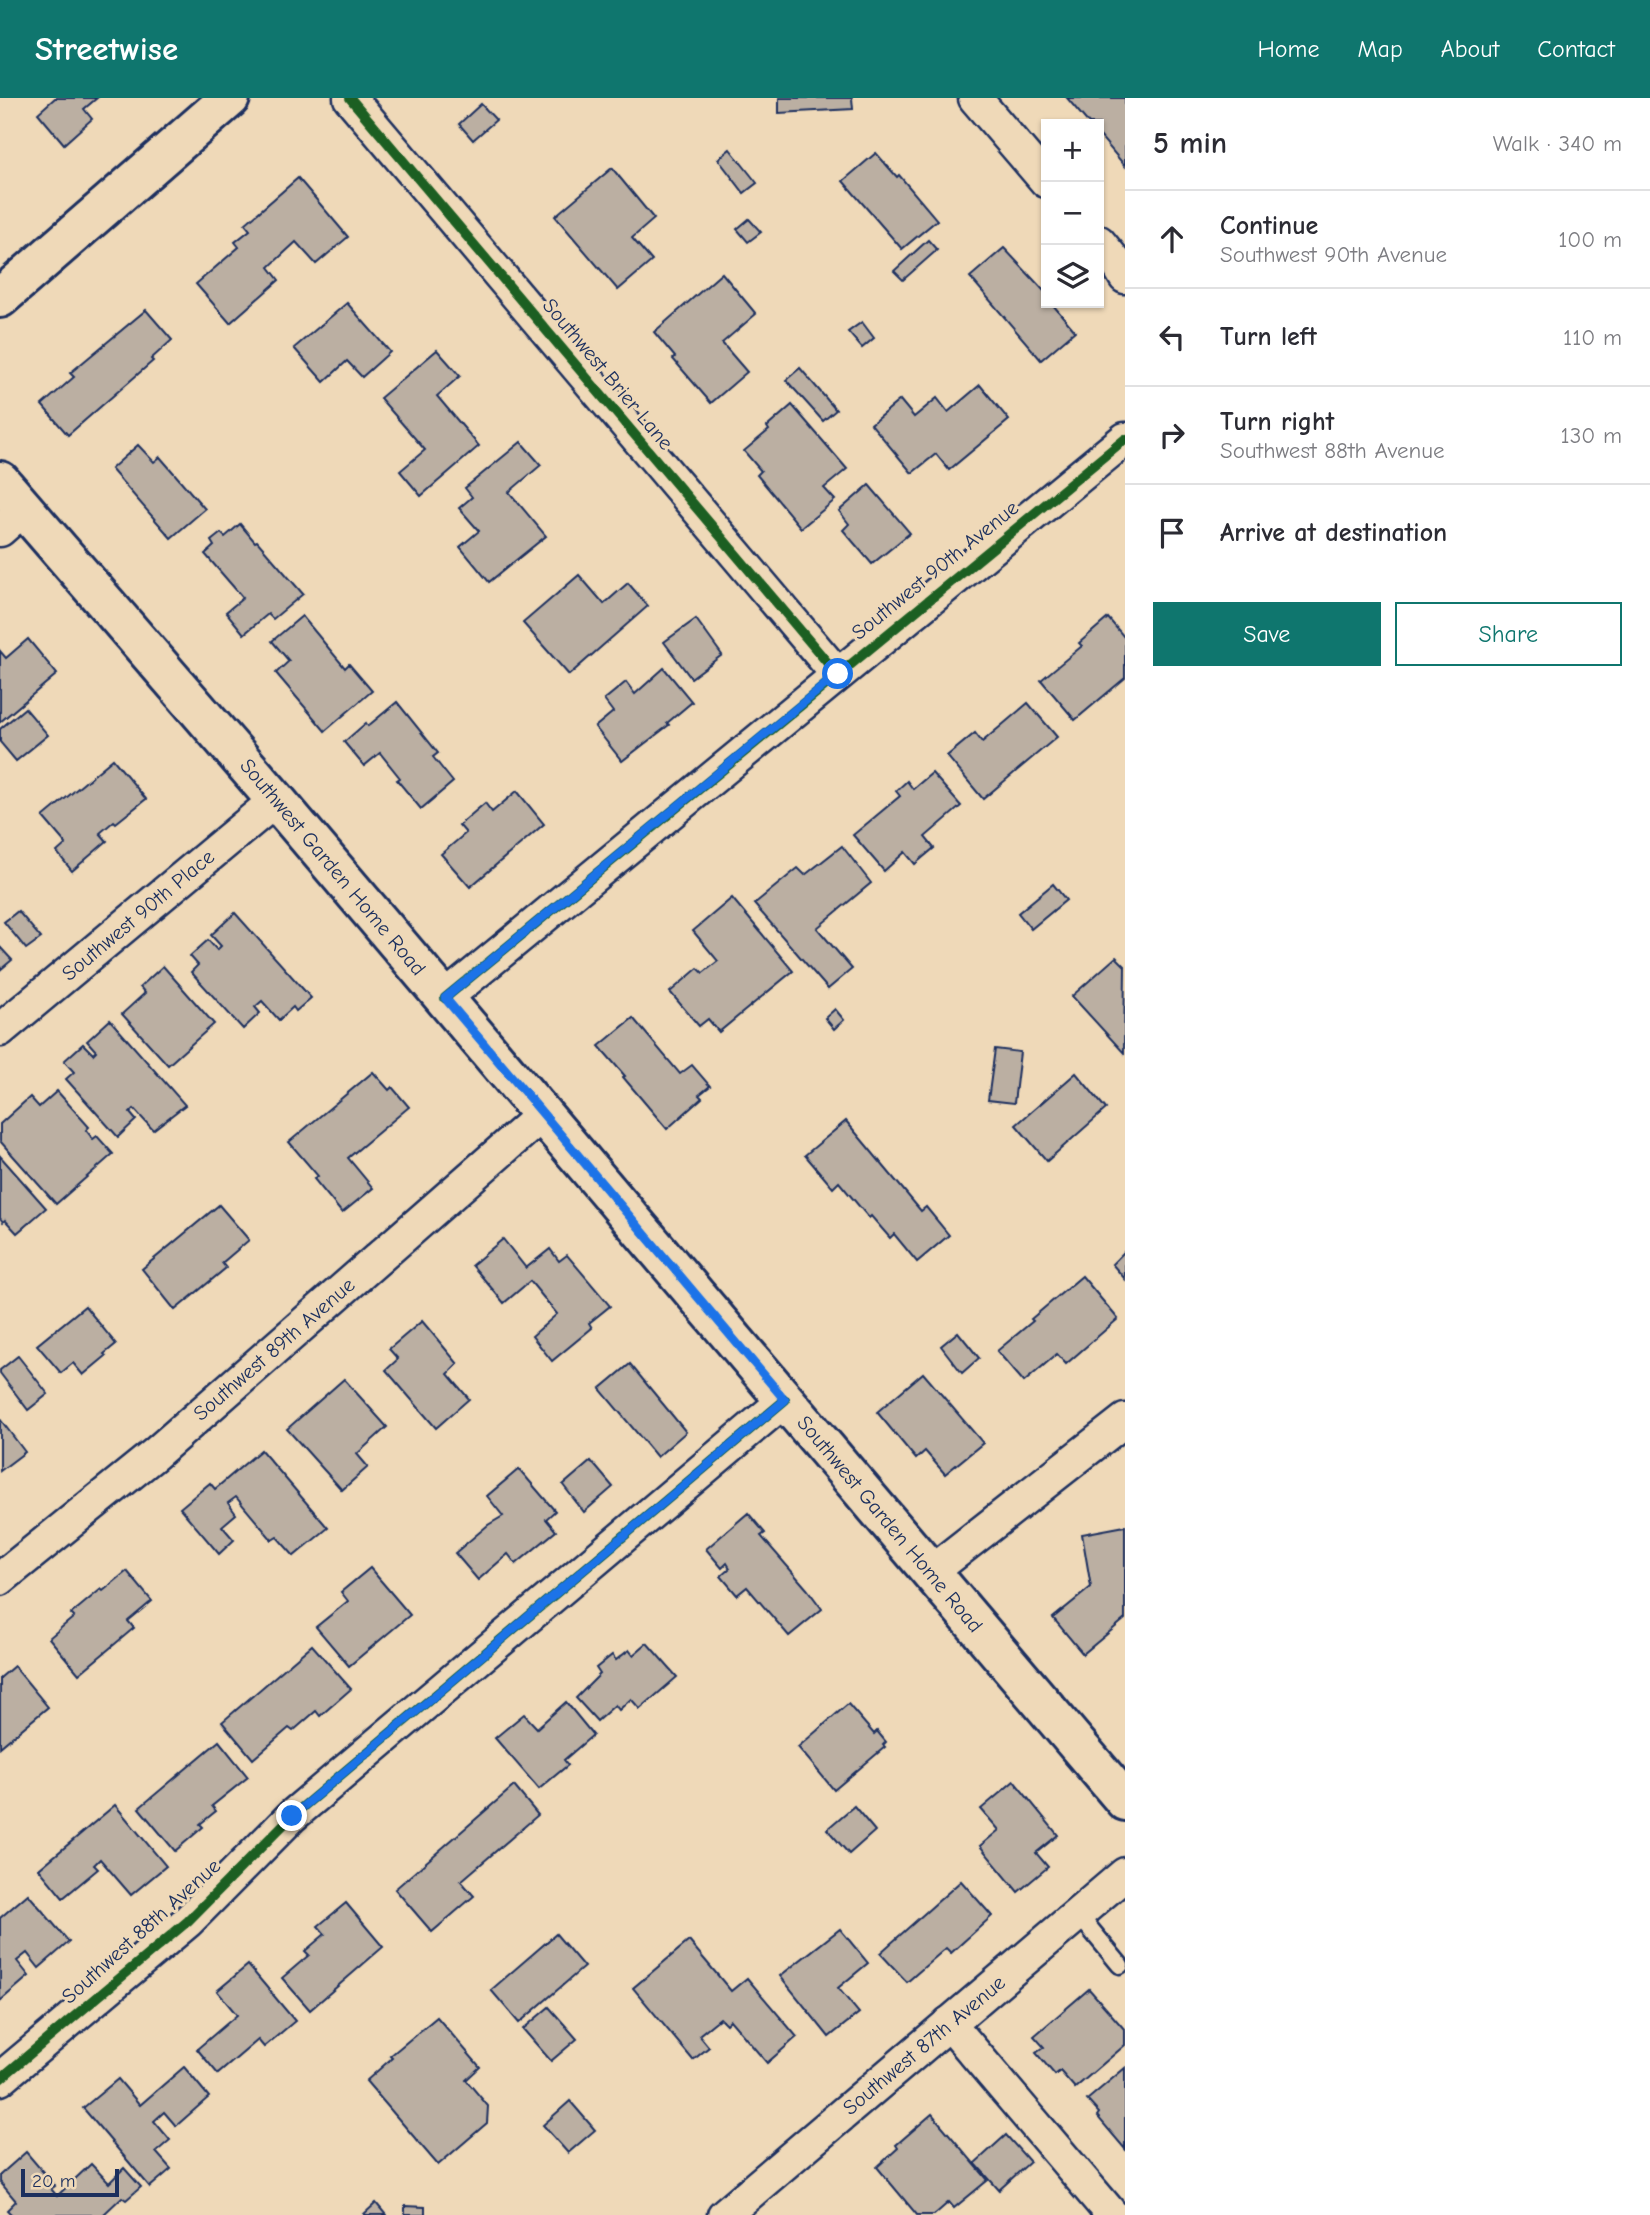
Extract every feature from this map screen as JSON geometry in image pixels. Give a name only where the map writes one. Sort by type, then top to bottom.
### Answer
[{"type":"main road","points":[[0,298],[230,98]]},
{"type":"main road","name":"Southwest Garden Home Road","points":[[0,481],[12,520],[276,800],[1125,1801]]},
{"type":"street","name":"Southwest Brier Lane","points":[[350,98],[838,674]]},
{"type":"street","points":[[975,98],[1041,175]]},
{"type":"street","points":[[1101,245],[1125,277]]},
{"type":"street","name":"Southwest 90th Avenue","points":[[445,998],[1125,439]]},
{"type":"street","name":"Southwest 90th Place","points":[[0,1030],[276,800]]},
{"type":"street","name":"Southwest 89th Avenue","points":[[0,1579],[155,1454],[543,1114]]},
{"type":"street","name":"Southwest 88th Avenue","points":[[0,2079],[188,1921],[292,1816],[785,1400]]},
{"type":"street","points":[[931,1572],[1125,1420]]},
{"type":"street","name":"Southwest 87th Avenue","points":[[723,2215],[1125,1874]]},
{"type":"street","points":[[949,2023],[1112,2215]]},
{"type":"lane","points":[[1078,1914],[1120,1965]]},
{"type":"building","points":[[55,98],[97,98],[84,109],[92,119],[64,144],[38,113]]},
{"type":"building","points":[[779,98],[852,98],[853,109],[779,113]]},
{"type":"building","points":[[1067,98],[1125,98],[1125,166],[1104,141],[1104,119],[1085,119]]},
{"type":"building","points":[[481,104],[496,120],[473,140],[459,124]]},
{"type":"building","points":[[730,149],[757,183],[744,193],[718,159]]},
{"type":"building","points":[[876,153],[897,177],[899,175],[937,220],[902,249],[843,181]]},
{"type":"building","points":[[612,168],[654,219],[632,238],[652,261],[618,290],[555,216]]},
{"type":"building","points":[[298,178],[348,237],[316,264],[296,242],[269,267],[279,280],[230,323],[196,284],[239,247],[235,242],[250,230],[245,224]]},
{"type":"building","points":[[749,219],[761,232],[748,242],[737,229]]},
{"type":"building","points":[[928,240],[937,250],[903,280],[894,271]]},
{"type":"building","points":[[1004,248],[1041,288],[1041,308],[1056,308],[1075,331],[1041,360],[970,277]]},
{"type":"building","points":[[722,273],[756,314],[722,343],[747,372],[711,403],[654,332]]},
{"type":"building","points":[[347,303],[390,352],[362,377],[347,361],[324,382],[294,348]]},
{"type":"building","points":[[146,310],[172,340],[151,359],[153,361],[68,435],[42,405],[74,377],[70,373]]},
{"type":"building","points":[[862,322],[874,338],[862,348],[848,332]]},
{"type":"building","points":[[437,350],[460,376],[437,396],[479,446],[421,496],[400,471],[425,450],[380,398]]},
{"type":"building","points":[[800,368],[836,410],[823,421],[786,380]]},
{"type":"building","points":[[980,385],[1009,420],[949,470],[936,454],[912,473],[871,424],[900,400],[914,417],[937,398],[948,412]]},
{"type":"building","points":[[792,405],[847,469],[824,488],[835,500],[801,528],[757,475],[761,471],[744,451],[769,430],[767,427]]},
{"type":"building","points":[[521,442],[541,465],[509,492],[546,536],[489,582],[460,547],[479,531],[459,508],[472,497],[465,488]]},
{"type":"building","points":[[138,445],[154,462],[160,457],[205,509],[171,538],[111,469]]},
{"type":"building","points":[[869,485],[910,533],[872,564],[843,530],[849,524],[839,511]]},
{"type":"building","points":[[240,524],[303,594],[273,619],[268,614],[244,634],[226,612],[243,598],[205,554],[214,546],[211,541],[221,533],[225,537]]},
{"type":"building","points":[[579,575],[604,604],[628,583],[648,606],[569,675],[523,623]]},
{"type":"building","points":[[302,616],[345,668],[349,664],[372,691],[325,731],[276,673],[289,661],[272,641]]},
{"type":"building","points":[[1108,618],[1125,638],[1125,678],[1075,720],[1041,680],[1082,646],[1079,643]]},
{"type":"building","points":[[696,619],[722,655],[691,678],[664,642]]},
{"type":"building","points":[[28,639],[57,674],[0,722],[0,651],[6,658]]},
{"type":"building","points":[[664,668],[692,702],[667,723],[669,725],[622,761],[595,727],[613,712],[604,700],[626,682],[635,694]]},
{"type":"building","points":[[397,702],[438,753],[433,757],[453,782],[421,809],[397,780],[400,778],[380,753],[364,766],[344,742]]},
{"type":"building","points":[[1028,703],[1057,737],[983,799],[947,756],[975,733],[982,742]]},
{"type":"building","points":[[25,708],[48,735],[16,761],[0,742],[0,729]]},
{"type":"building","points":[[113,759],[146,799],[100,833],[107,841],[72,871],[57,852],[66,844],[43,817]]},
{"type":"building","points":[[932,773],[961,806],[925,837],[934,848],[915,864],[905,852],[884,871],[853,835],[900,796],[896,791],[907,781],[913,789]]},
{"type":"building","points":[[517,791],[544,824],[470,887],[441,854],[466,833],[459,825],[485,803],[492,812]]},
{"type":"building","points":[[842,846],[871,883],[817,928],[852,969],[828,989],[754,904],[798,868],[805,875]]},
{"type":"building","points":[[1053,884],[1066,900],[1031,929],[1018,913]]},
{"type":"building","points":[[732,898],[793,971],[719,1032],[708,1019],[699,1026],[670,992],[698,968],[703,973],[718,961],[693,931]]},
{"type":"building","points":[[18,911],[41,938],[26,949],[4,922]]},
{"type":"building","points":[[235,913],[311,998],[296,1011],[293,1007],[279,1020],[262,1001],[255,1007],[260,1013],[243,1029],[191,972],[198,965],[190,956],[208,940],[217,950],[221,946],[211,935]]},
{"type":"building","points":[[0,947],[12,960],[0,970]]},
{"type":"building","points":[[1116,957],[1125,966],[1124,1053],[1072,996]]},
{"type":"building","points":[[163,966],[214,1024],[168,1065],[122,1014],[145,993],[140,987]]},
{"type":"building","points":[[835,1009],[844,1020],[834,1029],[825,1018]]},
{"type":"building","points":[[633,1018],[680,1074],[692,1065],[710,1086],[699,1095],[702,1098],[667,1129],[599,1046]]},
{"type":"building","points":[[110,1020],[185,1105],[153,1130],[134,1109],[130,1113],[136,1120],[118,1137],[66,1079],[74,1072],[64,1061],[83,1044],[93,1054],[96,1051],[87,1041]]},
{"type":"building","points":[[995,1049],[1020,1052],[1014,1103],[988,1100]]},
{"type":"building","points":[[373,1072],[389,1090],[392,1087],[409,1107],[348,1158],[373,1188],[342,1213],[314,1179],[318,1176],[289,1142]]},
{"type":"building","points":[[1076,1073],[1106,1109],[1047,1161],[1016,1125]]},
{"type":"building","points":[[57,1091],[89,1127],[86,1130],[93,1139],[97,1136],[113,1154],[56,1204],[0,1141],[0,1124],[30,1097],[39,1107]]},
{"type":"building","points":[[846,1121],[921,1211],[926,1207],[949,1235],[917,1262],[894,1234],[890,1238],[871,1216],[869,1218],[839,1182],[833,1188],[805,1155]]},
{"type":"building","points":[[0,1156],[46,1208],[17,1233],[0,1218]]},
{"type":"building","points":[[219,1205],[249,1240],[222,1263],[226,1268],[175,1310],[142,1269]]},
{"type":"building","points":[[503,1239],[526,1268],[550,1249],[559,1261],[567,1255],[610,1306],[589,1323],[592,1328],[552,1361],[532,1336],[557,1314],[530,1281],[504,1303],[472,1265]]},
{"type":"building","points":[[1125,1251],[1125,1279],[1112,1264]]},
{"type":"building","points":[[1082,1276],[1118,1319],[1066,1364],[1057,1354],[1024,1382],[997,1351]]},
{"type":"building","points":[[85,1306],[116,1344],[83,1375],[73,1363],[61,1373],[37,1345]]},
{"type":"building","points":[[422,1321],[458,1364],[448,1374],[469,1399],[436,1428],[386,1370],[398,1359],[389,1349]]},
{"type":"building","points":[[958,1332],[979,1358],[962,1373],[941,1346]]},
{"type":"building","points":[[18,1356],[48,1394],[28,1410],[0,1373],[0,1370]]},
{"type":"building","points":[[630,1364],[686,1432],[657,1457],[600,1389]]},
{"type":"building","points":[[923,1373],[983,1443],[945,1474],[925,1451],[916,1459],[877,1412]]},
{"type":"building","points":[[344,1379],[387,1427],[357,1454],[368,1467],[342,1490],[287,1429]]},
{"type":"building","points":[[0,1419],[25,1452],[0,1471]]},
{"type":"building","points":[[261,1450],[328,1528],[294,1556],[277,1537],[272,1540],[236,1497],[228,1503],[236,1514],[222,1526],[234,1540],[219,1554],[180,1508],[210,1483],[215,1489]]},
{"type":"building","points":[[591,1461],[613,1487],[584,1512],[563,1485]]},
{"type":"building","points":[[519,1469],[555,1511],[546,1519],[556,1531],[516,1564],[508,1554],[478,1580],[455,1553],[503,1516],[487,1496]]},
{"type":"building","points":[[748,1513],[765,1533],[761,1536],[822,1609],[789,1636],[747,1587],[737,1595],[721,1576],[730,1568],[727,1563],[722,1568],[706,1549]]},
{"type":"building","points":[[1125,1526],[1125,1619],[1083,1654],[1053,1618],[1091,1587],[1082,1534]]},
{"type":"building","points":[[370,1568],[410,1615],[349,1666],[316,1627],[348,1601],[341,1592]]},
{"type":"building","points":[[127,1571],[152,1601],[128,1621],[134,1628],[79,1674],[49,1638],[74,1617],[71,1614]]},
{"type":"building","points":[[647,1643],[677,1677],[640,1709],[631,1699],[619,1710],[615,1705],[597,1721],[576,1698],[600,1674],[596,1668],[612,1655],[616,1660],[629,1650],[633,1655]]},
{"type":"building","points":[[312,1645],[351,1689],[320,1716],[316,1711],[293,1731],[289,1728],[253,1759],[222,1722]]},
{"type":"building","points":[[14,1666],[48,1707],[0,1747],[0,1678]]},
{"type":"building","points":[[566,1702],[593,1735],[564,1760],[568,1765],[539,1789],[495,1738],[524,1714],[537,1728]]},
{"type":"building","points":[[848,1704],[874,1734],[877,1731],[886,1742],[883,1745],[885,1747],[834,1790],[798,1747]]},
{"type":"building","points":[[219,1741],[248,1777],[212,1806],[216,1811],[200,1824],[203,1827],[175,1851],[139,1808]]},
{"type":"building","points":[[1014,1781],[1058,1835],[1036,1853],[1048,1867],[1018,1892],[980,1846],[999,1830],[981,1809]]},
{"type":"building","points":[[514,1786],[538,1815],[461,1881],[474,1896],[432,1932],[395,1889]]},
{"type":"building","points":[[115,1805],[166,1866],[131,1895],[100,1859],[94,1865],[98,1869],[63,1898],[39,1869]]},
{"type":"building","points":[[854,1806],[875,1831],[849,1854],[827,1829]]},
{"type":"building","points":[[961,1881],[992,1916],[951,1953],[946,1948],[907,1982],[880,1953]]},
{"type":"building","points":[[28,1894],[69,1942],[39,1968],[27,1953],[17,1961],[29,1976],[0,2001],[0,1918]]},
{"type":"building","points":[[346,1903],[383,1947],[310,2010],[282,1978],[309,1955],[305,1951],[325,1934],[318,1926]]},
{"type":"building","points":[[840,1929],[868,1963],[838,1988],[859,2013],[829,2037],[780,1976]]},
{"type":"building","points":[[556,1934],[584,1967],[519,2023],[491,1990]]},
{"type":"building","points":[[689,1941],[731,1991],[747,1978],[797,2037],[767,2063],[730,2020],[726,2024],[720,2018],[699,2035],[709,2047],[693,2060],[633,1988]]},
{"type":"building","points":[[248,1965],[295,2021],[264,2047],[258,2040],[218,2074],[197,2049],[237,2015],[217,1991]]},
{"type":"building","points":[[1089,1989],[1125,2030],[1125,2045],[1075,2088],[1060,2071],[1055,2075],[1036,2053],[1044,2047],[1034,2036]]},
{"type":"building","points":[[549,2007],[577,2039],[551,2061],[523,2029]]},
{"type":"building","points":[[437,2017],[480,2067],[466,2080],[488,2106],[487,2123],[438,2165],[366,2081],[392,2058],[390,2056]]},
{"type":"building","points":[[184,2067],[209,2097],[176,2126],[164,2112],[154,2121],[170,2140],[156,2152],[171,2169],[150,2187],[83,2108],[118,2079],[140,2105]]},
{"type":"building","points":[[1125,2068],[1125,2149],[1087,2100]]},
{"type":"building","points":[[570,2101],[595,2130],[568,2153],[543,2125]]},
{"type":"building","points":[[932,2114],[988,2180],[954,2208],[949,2202],[934,2215],[917,2215],[877,2167],[898,2148],[896,2145]]},
{"type":"building","points":[[1006,2135],[1030,2162],[999,2190],[975,2163]]},
{"type":"building","points":[[26,2152],[55,2186],[51,2189],[57,2196],[91,2164],[109,2183],[124,2168],[141,2187],[126,2200],[122,2197],[103,2215],[12,2215],[7,2210],[16,2201],[0,2182],[0,2175]]},
{"type":"building","points":[[376,2203],[386,2215],[364,2214]]},
{"type":"building","points":[[405,2206],[425,2207],[425,2215],[405,2215]]},
{"type":"cycle path","points":[[350,98],[837,674]]},
{"type":"cycle path","points":[[445,998],[1125,439]]},
{"type":"cycle path","points":[[0,2079],[188,1921],[292,1816],[785,1400]]},
{"type":"route","points":[[292,1816],[785,1400],[445,998],[838,674]]}]
